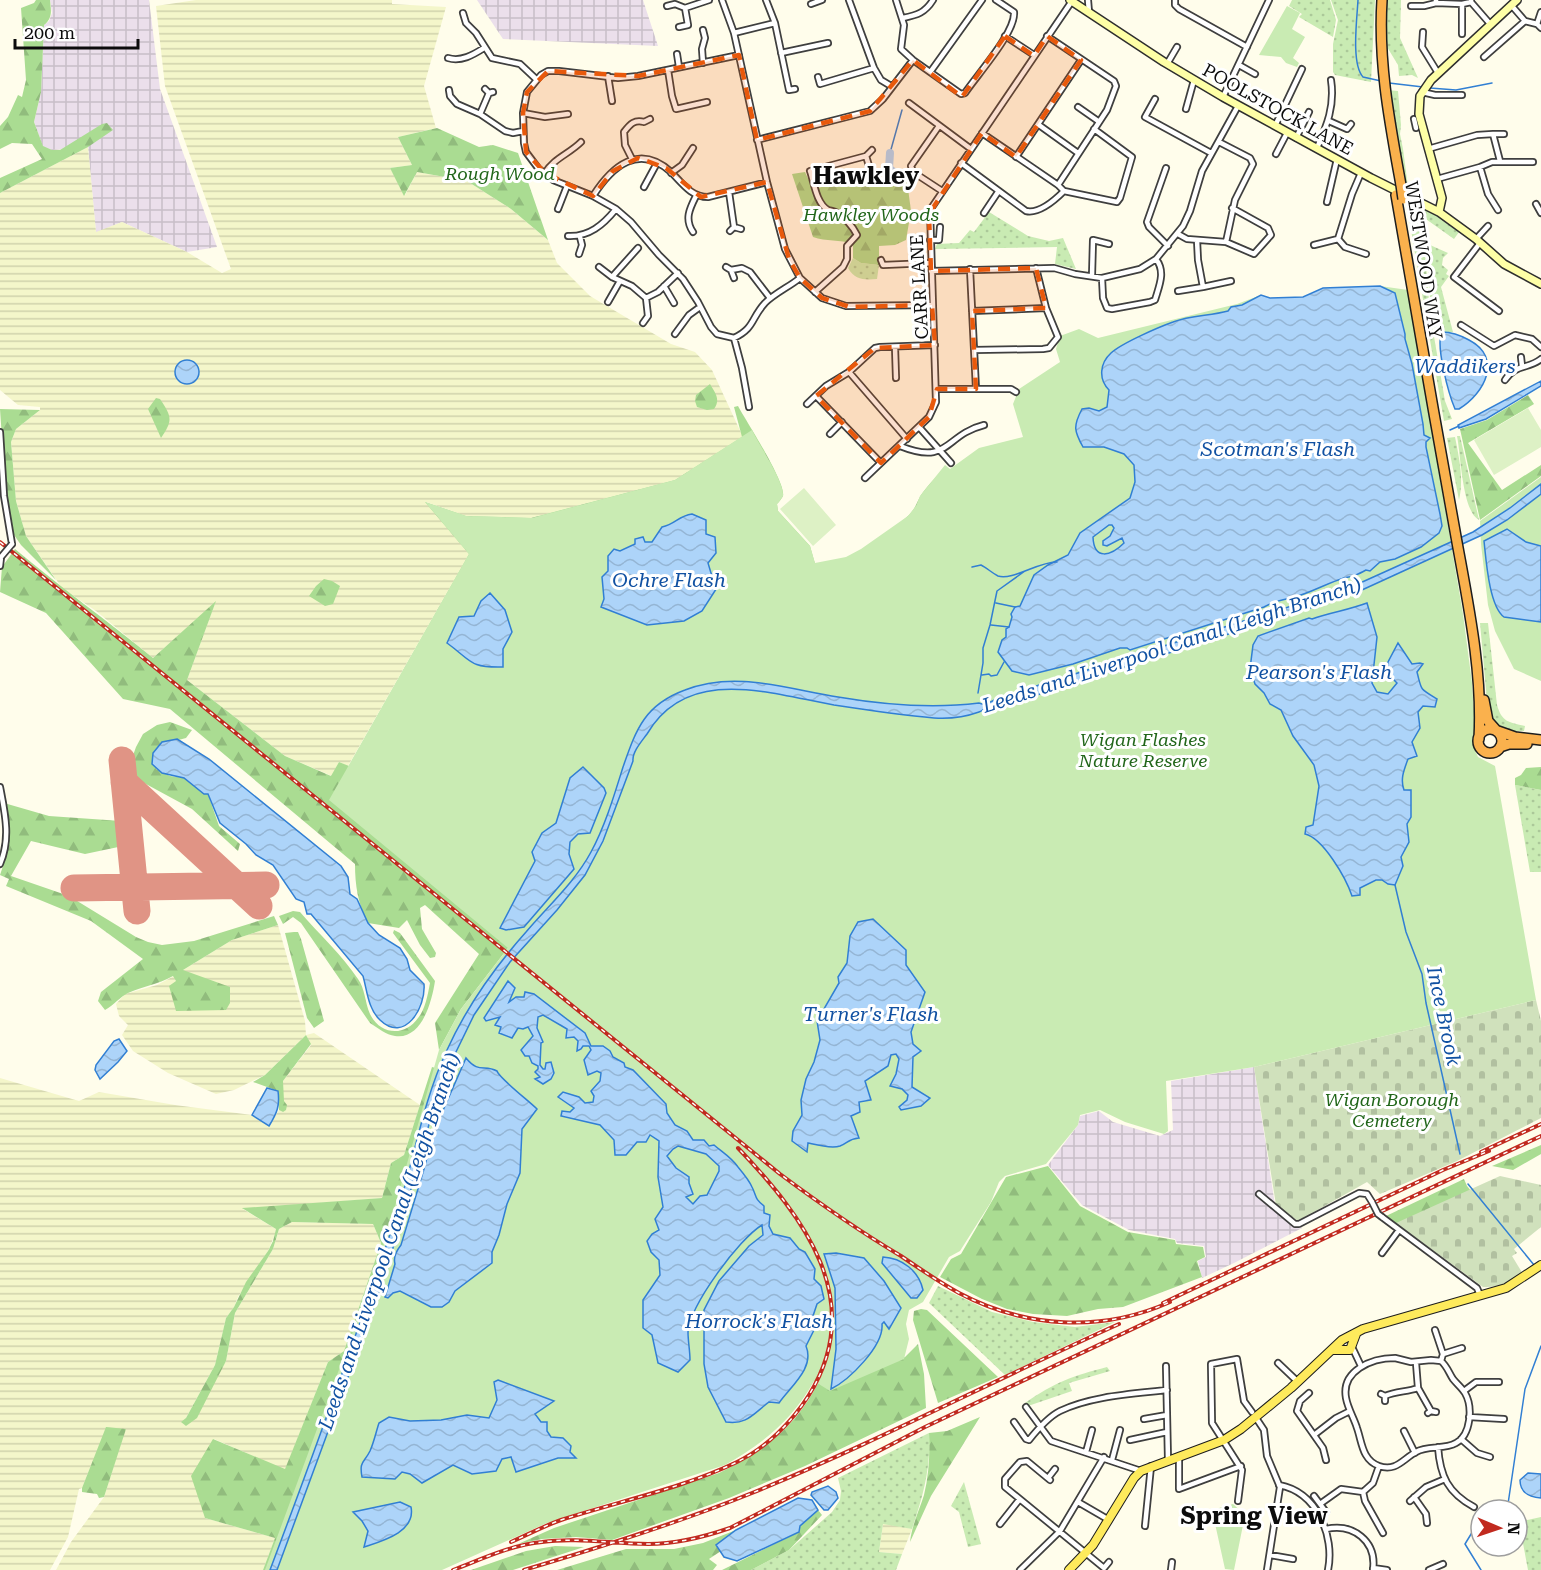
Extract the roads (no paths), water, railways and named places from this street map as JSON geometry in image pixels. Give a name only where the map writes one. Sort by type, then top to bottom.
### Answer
[{"type":"highway","name":"WESTWOOD WAY","points":[[1376,0],[1381,88],[1457,529],[1477,624],[1486,712],[1490,725],[1497,731]]},
{"type":"highway","name":"WESTWOOD WAY","points":[[1380,73],[1382,0]]},
{"type":"highway","name":"WESTWOOD WAY","points":[[1462,556],[1474,654],[1479,739]]},
{"type":"highway","points":[[1541,740],[1485,730],[1479,739],[1480,746],[1485,752],[1492,753],[1500,747],[1514,743],[1541,746]]},
{"type":"highway","points":[[1497,731],[1502,741],[1500,747]]},
{"type":"main road","name":"POOLSTOCK LANE","points":[[1070,1],[1084,2],[1090,14],[1167,64],[1238,106],[1361,173],[1439,212],[1504,264],[1540,282]]},
{"type":"main road","points":[[1439,212],[1442,198],[1428,149],[1417,124],[1418,105],[1424,89],[1438,73],[1514,3]]},
{"type":"main road","points":[[1069,1570],[1086,1553],[1134,1478],[1141,1471],[1224,1440],[1252,1411],[1298,1383],[1328,1352],[1347,1346],[1363,1329],[1515,1284],[1541,1265]]},
{"type":"street","points":[[667,6],[675,4],[685,8],[709,0]]},
{"type":"street","points":[[722,0],[734,33],[757,140],[785,249],[800,278],[830,302],[846,306],[932,305]]},
{"type":"street","points":[[766,0],[775,23],[789,90]]},
{"type":"street","points":[[811,4],[822,0]]},
{"type":"street","points":[[849,0],[874,68],[881,80],[891,86]]},
{"type":"street","points":[[896,0],[903,18],[904,32],[900,44],[901,49],[957,93],[965,93],[1005,36],[1014,19],[1014,12],[996,0]]},
{"type":"street","points":[[903,18],[920,14],[933,0]]},
{"type":"street","points":[[931,72],[982,0]]},
{"type":"street","points":[[1175,0],[1177,7],[1247,47]]},
{"type":"street","points":[[1223,97],[1269,0]]},
{"type":"street","name":"CARR LANE","points":[[865,478],[919,427],[933,410],[937,389],[930,263],[930,210],[1070,1]]},
{"type":"street","points":[[1411,6],[1424,6],[1436,1],[1461,4],[1471,1],[1491,25]]},
{"type":"street","points":[[1514,3],[1526,21],[1539,26],[1541,12]]},
{"type":"street","points":[[1461,4],[1462,34]]},
{"type":"street","points":[[680,27],[688,25],[685,8]]},
{"type":"street","points":[[463,14],[492,58],[520,64],[536,79]]},
{"type":"street","points":[[459,22],[465,20]]},
{"type":"street","points":[[1484,57],[1526,21]]},
{"type":"street","points":[[734,33],[775,23]]},
{"type":"street","points":[[703,30],[705,38],[702,49],[703,63]]},
{"type":"street","points":[[1423,32],[1422,47],[1438,73]]},
{"type":"street","points":[[1005,36],[1034,55]]},
{"type":"street","points":[[1047,36],[1114,81],[1116,86],[1107,110],[1058,185]]},
{"type":"street","points":[[781,53],[825,44],[823,52]]},
{"type":"street","points":[[1167,64],[1177,47]]},
{"type":"street","points":[[450,61],[467,57],[484,48]]},
{"type":"street","points":[[677,54],[679,67]]},
{"type":"street","points":[[739,55],[638,76],[548,71],[536,79],[528,92],[522,113],[526,152],[538,168],[545,173],[616,209],[631,222],[678,273],[717,334],[734,338],[751,327],[758,311],[770,298],[800,278]]},
{"type":"street","points":[[757,140],[860,115],[876,106],[913,60]]},
{"type":"street","points":[[1016,157],[1081,60]]},
{"type":"street","points":[[1239,65],[1255,74]]},
{"type":"street","points":[[818,77],[817,85],[874,68]]},
{"type":"street","points":[[1275,126],[1302,69]]},
{"type":"street","points":[[668,70],[676,109],[707,102]]},
{"type":"street","points":[[608,76],[609,98]]},
{"type":"street","points":[[1186,109],[1194,80]]},
{"type":"street","points":[[1317,148],[1333,106],[1331,80]]},
{"type":"street","points":[[782,91],[795,89]]},
{"type":"street","points":[[1424,89],[1435,95],[1462,95]]},
{"type":"street","points":[[449,90],[450,96],[457,104],[480,114],[505,131],[513,134],[523,131]]},
{"type":"street","points":[[480,114],[489,91]]},
{"type":"street","points":[[1155,99],[1145,117],[1211,153]]},
{"type":"street","points":[[909,103],[971,149]]},
{"type":"street","points":[[931,271],[1054,268],[1102,278],[1131,272],[1156,259],[1178,234],[1190,211],[1198,181],[1211,153],[1238,106]]},
{"type":"street","points":[[1078,107],[1098,121]]},
{"type":"street","points":[[1296,138],[1309,112]]},
{"type":"street","points":[[522,113],[545,117],[561,113],[568,114]]},
{"type":"street","points":[[632,159],[625,145],[624,132],[633,122],[639,120],[644,122],[650,119]]},
{"type":"street","points":[[1329,121],[1349,128]]},
{"type":"street","points":[[1039,125],[1078,153]]},
{"type":"street","points":[[939,126],[911,166],[913,172],[942,191]]},
{"type":"street","points":[[982,133],[1064,191],[1117,202],[1132,157],[1094,129]]},
{"type":"street","points":[[1276,153],[1287,133]]},
{"type":"street","points":[[1493,134],[1500,161]]},
{"type":"street","points":[[1428,149],[1477,135],[1504,134]]},
{"type":"street","points":[[545,173],[558,158],[578,149],[581,142]]},
{"type":"street","points":[[1219,142],[1250,158],[1252,162],[1232,208],[1226,242]]},
{"type":"street","points":[[671,173],[682,165],[693,148]]},
{"type":"street","points":[[815,292],[843,267],[847,259],[848,246],[857,235],[844,218],[836,212],[827,210],[818,196],[810,171],[866,156],[872,150]]},
{"type":"street","points":[[866,156],[870,169]]},
{"type":"street","points":[[593,196],[606,177],[632,159],[650,159],[657,163],[696,196],[708,197],[767,182]]},
{"type":"street","points":[[1327,202],[1336,159]]},
{"type":"street","points":[[1437,179],[1488,163],[1533,162]]},
{"type":"street","points":[[644,187],[657,163]]},
{"type":"street","points":[[962,163],[1026,211],[1032,212],[1064,191]]},
{"type":"street","points":[[1480,167],[1488,194],[1496,203],[1498,210]]},
{"type":"street","points":[[1166,168],[1147,222],[1168,246]]},
{"type":"street","points":[[1338,239],[1361,173]]},
{"type":"street","points":[[558,208],[558,201],[567,186]]},
{"type":"street","points":[[729,192],[732,229],[741,229]]},
{"type":"street","points":[[984,213],[998,192]]},
{"type":"street","points":[[693,232],[687,219],[696,196]]},
{"type":"street","points":[[1536,204],[1541,213]]},
{"type":"street","points":[[1178,234],[1187,239],[1226,242],[1254,254],[1270,235],[1268,228],[1232,208]]},
{"type":"street","points":[[567,236],[580,237],[600,226],[616,209]]},
{"type":"street","points":[[1454,277],[1488,226]]},
{"type":"street","points":[[930,240],[939,240],[940,227]]},
{"type":"street","points":[[579,254],[582,245],[580,237]]},
{"type":"street","points":[[1092,276],[1091,239],[1109,244]]},
{"type":"street","points":[[1314,245],[1338,239]]},
{"type":"street","points":[[1338,239],[1345,247],[1363,255]]},
{"type":"street","points":[[1197,240],[1203,286]]},
{"type":"street","points":[[612,277],[638,248]]},
{"type":"street","points":[[1102,278],[1103,298],[1107,308],[1150,302],[1155,300],[1161,275],[1161,268],[1156,259]]},
{"type":"street","points":[[881,260],[883,265],[930,263]]},
{"type":"street","points":[[599,267],[612,277],[632,286],[646,298],[648,316],[643,323]]},
{"type":"street","points":[[734,278],[729,269],[742,268],[750,272],[770,298]]},
{"type":"street","points":[[974,350],[1049,348],[1058,337],[1046,308],[1036,268]]},
{"type":"street","points":[[970,269],[976,389]]},
{"type":"street","points":[[599,277],[604,271]]},
{"type":"street","points":[[1448,272],[1499,311]]},
{"type":"street","points":[[646,298],[678,273]]},
{"type":"street","points":[[608,302],[620,281]]},
{"type":"street","points":[[1178,291],[1231,281]]},
{"type":"street","points":[[664,286],[674,303]]},
{"type":"street","points":[[675,330],[700,307]]},
{"type":"street","points":[[972,311],[1046,308]]},
{"type":"street","points":[[1461,325],[1494,346],[1515,335],[1532,339],[1541,347]]},
{"type":"street","points":[[734,338],[749,407]]},
{"type":"street","points":[[807,404],[826,386],[849,372],[875,348],[935,345]]},
{"type":"street","points":[[895,347],[898,376]]},
{"type":"street","points":[[1521,357],[1522,366]]},
{"type":"street","points":[[1506,377],[1522,366],[1536,363],[1541,359]]},
{"type":"street","points":[[849,372],[907,439]]},
{"type":"street","points":[[937,389],[1011,389],[1016,393]]},
{"type":"street","points":[[816,396],[881,464]]},
{"type":"street","points":[[830,434],[842,422]]},
{"type":"street","points":[[900,446],[910,450],[933,453],[941,451],[970,428],[984,425]]},
{"type":"street","points":[[919,427],[951,463]]},
{"type":"street","points":[[0,432],[4,496],[12,544],[1,556],[0,566]]},
{"type":"street","points":[[0,787],[7,832],[6,846],[0,864]]},
{"type":"street","points":[[1259,1194],[1295,1224],[1359,1193],[1367,1194],[1378,1214],[1477,1288],[1480,1295]]},
{"type":"street","points":[[1382,1253],[1400,1230]]},
{"type":"street","points":[[1435,1329],[1443,1354],[1441,1361]]},
{"type":"street","points":[[1347,1346],[1361,1366]]},
{"type":"street","points":[[1443,1354],[1462,1348]]},
{"type":"street","points":[[1390,1358],[1416,1363],[1441,1361],[1464,1391],[1468,1401],[1467,1429],[1461,1439],[1454,1444],[1415,1453],[1398,1466],[1379,1466],[1363,1451],[1346,1398],[1346,1385],[1350,1375],[1361,1366],[1390,1358]]},
{"type":"street","points":[[1238,1501],[1241,1466],[1212,1423],[1211,1364],[1237,1359],[1244,1401],[1264,1430],[1268,1456],[1280,1485],[1267,1570]]},
{"type":"street","points":[[1416,1363],[1418,1388],[1432,1412]]},
{"type":"street","points":[[1278,1364],[1298,1383]]},
{"type":"street","points":[[1166,1366],[1168,1460]]},
{"type":"street","points":[[1464,1391],[1476,1382],[1496,1381]]},
{"type":"street","points":[[1384,1397],[1418,1388]]},
{"type":"street","points":[[1014,1422],[1028,1440],[1059,1411],[1108,1396],[1167,1390]]},
{"type":"street","points":[[1297,1411],[1305,1394]]},
{"type":"street","points":[[1026,1407],[1051,1441],[1141,1471]]},
{"type":"street","points":[[1290,1412],[1297,1411]]},
{"type":"street","points":[[1297,1411],[1328,1455]]},
{"type":"street","points":[[1314,1435],[1336,1418],[1350,1411]]},
{"type":"street","points":[[1144,1419],[1167,1415]]},
{"type":"street","points":[[1469,1417],[1500,1417]]},
{"type":"street","points":[[1086,1452],[1092,1430]]},
{"type":"street","points":[[1112,1460],[1120,1430]]},
{"type":"street","points":[[1130,1440],[1167,1432]]},
{"type":"street","points":[[1399,1437],[1404,1433],[1415,1453]]},
{"type":"street","points":[[1461,1439],[1477,1453],[1490,1457]]},
{"type":"street","points":[[1438,1447],[1439,1463],[1445,1479],[1453,1493],[1469,1504]]},
{"type":"street","points":[[1024,1569],[1060,1531],[1104,1457]]},
{"type":"street","points":[[1179,1457],[1179,1490],[1241,1466]]},
{"type":"street","points":[[1055,1469],[1049,1479],[1027,1461],[1020,1462],[1005,1479],[1005,1487],[1104,1568],[1109,1562]]},
{"type":"street","points":[[1145,1526],[1151,1466]]},
{"type":"street","points":[[1320,1504],[1339,1490],[1362,1492],[1373,1483],[1379,1466]]},
{"type":"street","points":[[1428,1524],[1424,1510],[1412,1499],[1426,1487],[1445,1479]]},
{"type":"street","points":[[1280,1485],[1291,1488],[1304,1497],[1319,1513],[1326,1529],[1330,1550],[1328,1570]]},
{"type":"street","points":[[1362,1492],[1365,1501],[1382,1524],[1383,1533]]},
{"type":"street","points":[[1314,1496],[1326,1512]]},
{"type":"street","points":[[1000,1524],[1019,1500]]},
{"type":"street","points":[[1078,1502],[1109,1520]]},
{"type":"street","points":[[1326,1529],[1344,1528],[1363,1537],[1372,1553],[1373,1569],[1387,1570]]},
{"type":"street","points":[[1270,1555],[1293,1559]]},
{"type":"street","points":[[1171,1570],[1172,1562]]},
{"type":"street","points":[[1429,1570],[1439,1563]]},
{"type":"water","name":"Scotman's Flash","points":[[1380,286],[1395,293],[1412,364],[1424,435],[1430,438],[1426,442],[1426,447],[1442,526],[1439,533],[1421,547],[1395,559],[1380,562],[1370,571],[1366,570],[1264,607],[1130,650],[1120,648],[1073,664],[1029,675],[1012,671],[998,652],[1002,640],[1006,637],[1011,614],[1015,607],[1020,606],[1034,575],[1068,555],[1080,533],[1130,498],[1135,482],[1134,465],[1124,454],[1104,447],[1083,447],[1076,432],[1077,420],[1082,409],[1089,408],[1099,411],[1107,407],[1109,390],[1103,381],[1102,371],[1107,357],[1132,340],[1180,320],[1228,311],[1231,307],[1242,305],[1261,295],[1270,298],[1303,297],[1323,288]],"holes":[[[1112,525],[1114,528],[1110,536],[1103,541],[1103,545],[1107,546],[1122,538],[1124,543],[1114,551],[1100,553],[1096,550],[1093,537]]]},
{"type":"water","name":"Waddikers","points":[[1442,332],[1459,335],[1479,347],[1488,366],[1483,385],[1459,409],[1455,409],[1449,393],[1440,348]]},
{"type":"water","points":[[187,360],[192,361],[198,367],[198,377],[192,383],[187,384],[182,383],[176,377],[175,372],[176,367],[182,361]]},
{"type":"water","points":[[1541,381],[1541,386],[1486,419],[1459,428],[1458,425]]},
{"type":"water","name":"Leeds and Liverpool Canal (Leigh Branch)","points":[[1541,484],[1541,494],[1507,520],[1482,535],[1351,595],[1001,707],[989,706],[962,716],[934,718],[732,689],[708,691],[685,698],[664,712],[636,750],[603,841],[585,875],[510,962],[474,1015],[455,1054],[433,1110],[406,1207],[375,1304],[277,1570],[270,1570],[381,1261],[438,1070],[463,1018],[492,974],[585,863],[605,821],[638,730],[643,720],[660,703],[671,696],[704,684],[742,681],[891,704],[943,706],[979,703],[985,705],[998,698],[1349,588],[1473,532]]},
{"type":"water","name":"Ochre Flash","points":[[692,514],[706,520],[706,534],[715,537],[716,553],[708,563],[711,573],[720,583],[702,611],[684,621],[647,625],[601,607],[604,599],[602,577],[608,571],[608,556],[614,549],[620,551],[635,544],[635,539],[643,537],[645,542],[652,542],[662,527]]},
{"type":"water","points":[[1507,529],[1526,542],[1541,546],[1541,622],[1504,617],[1495,603],[1489,582],[1484,541]]},
{"type":"water","points":[[490,593],[505,610],[512,632],[503,649],[503,667],[477,665],[447,643],[459,617],[474,616],[481,601]]},
{"type":"water","name":"Pearson's Flash","points":[[1367,603],[1377,637],[1372,683],[1377,692],[1388,694],[1397,683],[1387,673],[1388,662],[1398,643],[1412,664],[1423,664],[1417,672],[1421,686],[1424,691],[1437,699],[1435,707],[1423,706],[1418,712],[1420,728],[1412,742],[1417,756],[1408,759],[1403,774],[1404,790],[1411,790],[1411,817],[1407,824],[1409,842],[1401,857],[1403,866],[1395,885],[1376,880],[1360,888],[1360,895],[1352,896],[1345,879],[1326,851],[1312,837],[1305,834],[1306,827],[1313,825],[1319,786],[1314,765],[1293,736],[1281,710],[1270,704],[1255,684],[1250,669],[1253,645],[1258,636],[1309,618]]},
{"type":"water","points":[[177,739],[209,759],[341,866],[348,877],[350,894],[357,899],[368,923],[379,935],[400,948],[407,959],[410,970],[424,984],[424,993],[418,1012],[412,1020],[398,1028],[389,1026],[380,1020],[370,1005],[363,976],[311,914],[307,914],[304,902],[296,899],[273,865],[256,855],[220,823],[208,794],[204,794],[184,778],[162,773],[152,764],[153,753],[162,742]]},
{"type":"water","points":[[583,767],[604,788],[606,793],[590,833],[578,834],[570,842],[569,854],[574,869],[524,927],[506,930],[500,928],[535,861],[532,852],[542,833],[556,823],[570,778]]},
{"type":"water","name":"Turner's Flash","points":[[873,919],[906,950],[906,965],[925,992],[911,1032],[913,1044],[921,1051],[913,1057],[912,1087],[930,1098],[921,1106],[901,1110],[899,1107],[907,1100],[908,1095],[902,1089],[890,1086],[896,1074],[899,1059],[896,1054],[891,1055],[888,1066],[865,1081],[871,1100],[859,1102],[860,1112],[851,1116],[859,1138],[836,1147],[808,1143],[807,1152],[792,1141],[793,1131],[802,1115],[801,1100],[806,1079],[820,1040],[817,1021],[839,983],[838,977],[847,963],[850,936],[858,922]]},
{"type":"water","name":"Horrock's Flash","points":[[508,981],[515,988],[509,1002],[516,997],[524,997],[525,992],[534,994],[585,1033],[591,1046],[603,1046],[610,1051],[613,1057],[624,1063],[625,1067],[633,1070],[666,1104],[667,1113],[675,1125],[687,1131],[693,1140],[704,1140],[709,1146],[714,1145],[732,1160],[748,1179],[757,1199],[764,1206],[764,1213],[770,1215],[769,1226],[773,1234],[790,1238],[799,1249],[805,1252],[815,1269],[814,1279],[821,1286],[824,1299],[817,1304],[813,1316],[817,1324],[806,1346],[808,1354],[805,1369],[779,1403],[769,1402],[745,1420],[726,1422],[708,1387],[704,1364],[704,1310],[719,1281],[749,1246],[763,1235],[762,1225],[729,1258],[697,1306],[688,1332],[690,1360],[678,1372],[658,1363],[652,1335],[643,1328],[643,1300],[660,1275],[659,1260],[651,1252],[647,1241],[659,1230],[655,1219],[663,1207],[658,1177],[659,1141],[650,1135],[646,1142],[637,1142],[626,1155],[615,1155],[614,1140],[600,1125],[561,1116],[562,1111],[570,1112],[574,1108],[558,1097],[563,1092],[579,1097],[585,1103],[593,1102],[594,1096],[591,1091],[600,1081],[601,1073],[597,1071],[588,1075],[584,1060],[591,1050],[589,1046],[583,1046],[577,1051],[578,1041],[574,1037],[566,1038],[567,1029],[543,1015],[538,1017],[537,1028],[543,1042],[541,1043],[540,1065],[545,1069],[546,1063],[551,1062],[554,1073],[551,1079],[543,1084],[535,1079],[540,1077],[535,1072],[538,1066],[532,1063],[529,1056],[525,1056],[521,1050],[533,1036],[528,1027],[518,1028],[512,1038],[499,1033],[501,1027],[495,1025],[500,1017],[486,1021],[484,1018]],"holes":[[[678,1146],[706,1154],[719,1166],[719,1171],[707,1195],[700,1196],[693,1204],[686,1197],[693,1194],[689,1177],[676,1168],[667,1156]]]},
{"type":"water","points":[[119,1039],[127,1051],[100,1079],[95,1070],[96,1065],[114,1041]]},
{"type":"water","points":[[466,1058],[474,1066],[497,1071],[508,1084],[537,1109],[522,1129],[520,1173],[507,1204],[492,1252],[492,1263],[455,1291],[449,1302],[442,1307],[431,1307],[400,1291],[388,1298],[385,1297],[395,1264],[395,1256],[401,1245],[434,1131]]},
{"type":"water","points":[[267,1088],[278,1091],[279,1096],[277,1109],[269,1126],[252,1115]]},
{"type":"water","points":[[836,1253],[864,1258],[884,1281],[901,1308],[889,1329],[884,1322],[882,1324],[877,1342],[864,1361],[847,1378],[831,1389],[836,1349],[835,1288],[824,1254]]},
{"type":"water","points":[[883,1257],[897,1260],[914,1271],[923,1290],[917,1298],[911,1298],[882,1263]]},
{"type":"water","points":[[498,1380],[554,1401],[535,1414],[541,1422],[547,1422],[547,1431],[551,1437],[563,1438],[571,1446],[570,1452],[576,1458],[558,1458],[516,1472],[511,1457],[502,1459],[496,1471],[472,1474],[453,1465],[422,1483],[410,1474],[402,1472],[395,1479],[362,1477],[362,1465],[370,1451],[379,1423],[389,1417],[410,1421],[441,1420],[467,1415],[489,1418],[497,1400],[494,1382]]},
{"type":"water","points":[[1528,1473],[1541,1474],[1541,1498],[1533,1497],[1523,1491],[1520,1480]]},
{"type":"water","points":[[828,1486],[836,1492],[838,1498],[828,1510],[824,1510],[811,1495],[812,1492]]},
{"type":"water","points":[[798,1498],[812,1500],[818,1510],[800,1526],[799,1532],[737,1561],[724,1557],[716,1545],[736,1530]]},
{"type":"water","points":[[400,1502],[411,1507],[408,1523],[396,1534],[364,1547],[368,1531],[353,1512]]},
{"type":"waterway","points":[[1358,0],[1356,52],[1359,71],[1363,77],[1381,81]]},
{"type":"waterway","points":[[1389,83],[1423,87]]},
{"type":"waterway","points":[[1430,88],[1456,90],[1492,83]]},
{"type":"waterway","points":[[890,153],[902,110]]},
{"type":"waterway","points":[[890,153],[889,168],[897,175]]},
{"type":"waterway","points":[[1450,430],[1459,426]]},
{"type":"waterway","points":[[972,567],[981,565],[998,576],[1004,577],[1043,564],[1057,562]]},
{"type":"waterway","points":[[978,693],[983,648],[997,591],[1025,571]]},
{"type":"waterway","points":[[996,603],[1015,607]]},
{"type":"waterway","points":[[991,625],[1009,627]]},
{"type":"waterway","points":[[982,675],[997,675],[1004,662]]},
{"type":"waterway","name":"Ince Brook","points":[[1395,885],[1406,932],[1422,974],[1426,1003],[1460,1154]]},
{"type":"waterway","name":"Ince Brook","points":[[1468,1184],[1534,1265]]},
{"type":"waterway","name":"Ince Brook","points":[[1509,1498],[1525,1389],[1541,1346]]},
{"type":"waterway","name":"Ince Brook","points":[[1469,1537],[1465,1544],[1469,1550]]},
{"type":"waterway","name":"Ince Brook","points":[[1474,1558],[1481,1570]]},
{"type":"railway","points":[[0,542],[780,1174],[870,1237],[959,1293],[1010,1314],[1063,1322],[1090,1322],[1117,1319],[1170,1302]]},
{"type":"railway","points":[[1481,1152],[1541,1124]]},
{"type":"railway","points":[[453,1570],[497,1553],[530,1544],[568,1540],[658,1544],[690,1539],[730,1528],[925,1427],[1541,1136]]},
{"type":"railway","points":[[511,1542],[561,1520],[694,1480],[737,1462],[758,1449],[777,1433],[795,1415],[809,1395],[826,1360],[832,1326],[830,1293],[820,1261],[805,1231],[785,1202],[738,1148]]},
{"type":"railway","points":[[1163,1303],[1443,1170],[1489,1151]]},
{"type":"railway","points":[[524,1570],[639,1534],[752,1493],[845,1453],[1119,1324]]},
{"type":"district","name":"Hawkley","points":[[866,176]]},
{"type":"district","name":"Spring View","points":[[1254,1516]]},
{"type":"park label","name":"Rough Wood","points":[[500,173]]},
{"type":"park label","name":"Hawkley Woods","points":[[871,214]]},
{"type":"park label","name":"Wigan Flashes Nature Reserve","points":[[1143,750]]},
{"type":"park label","name":"Wigan Borough Cemetery","points":[[1392,1109]]}]
